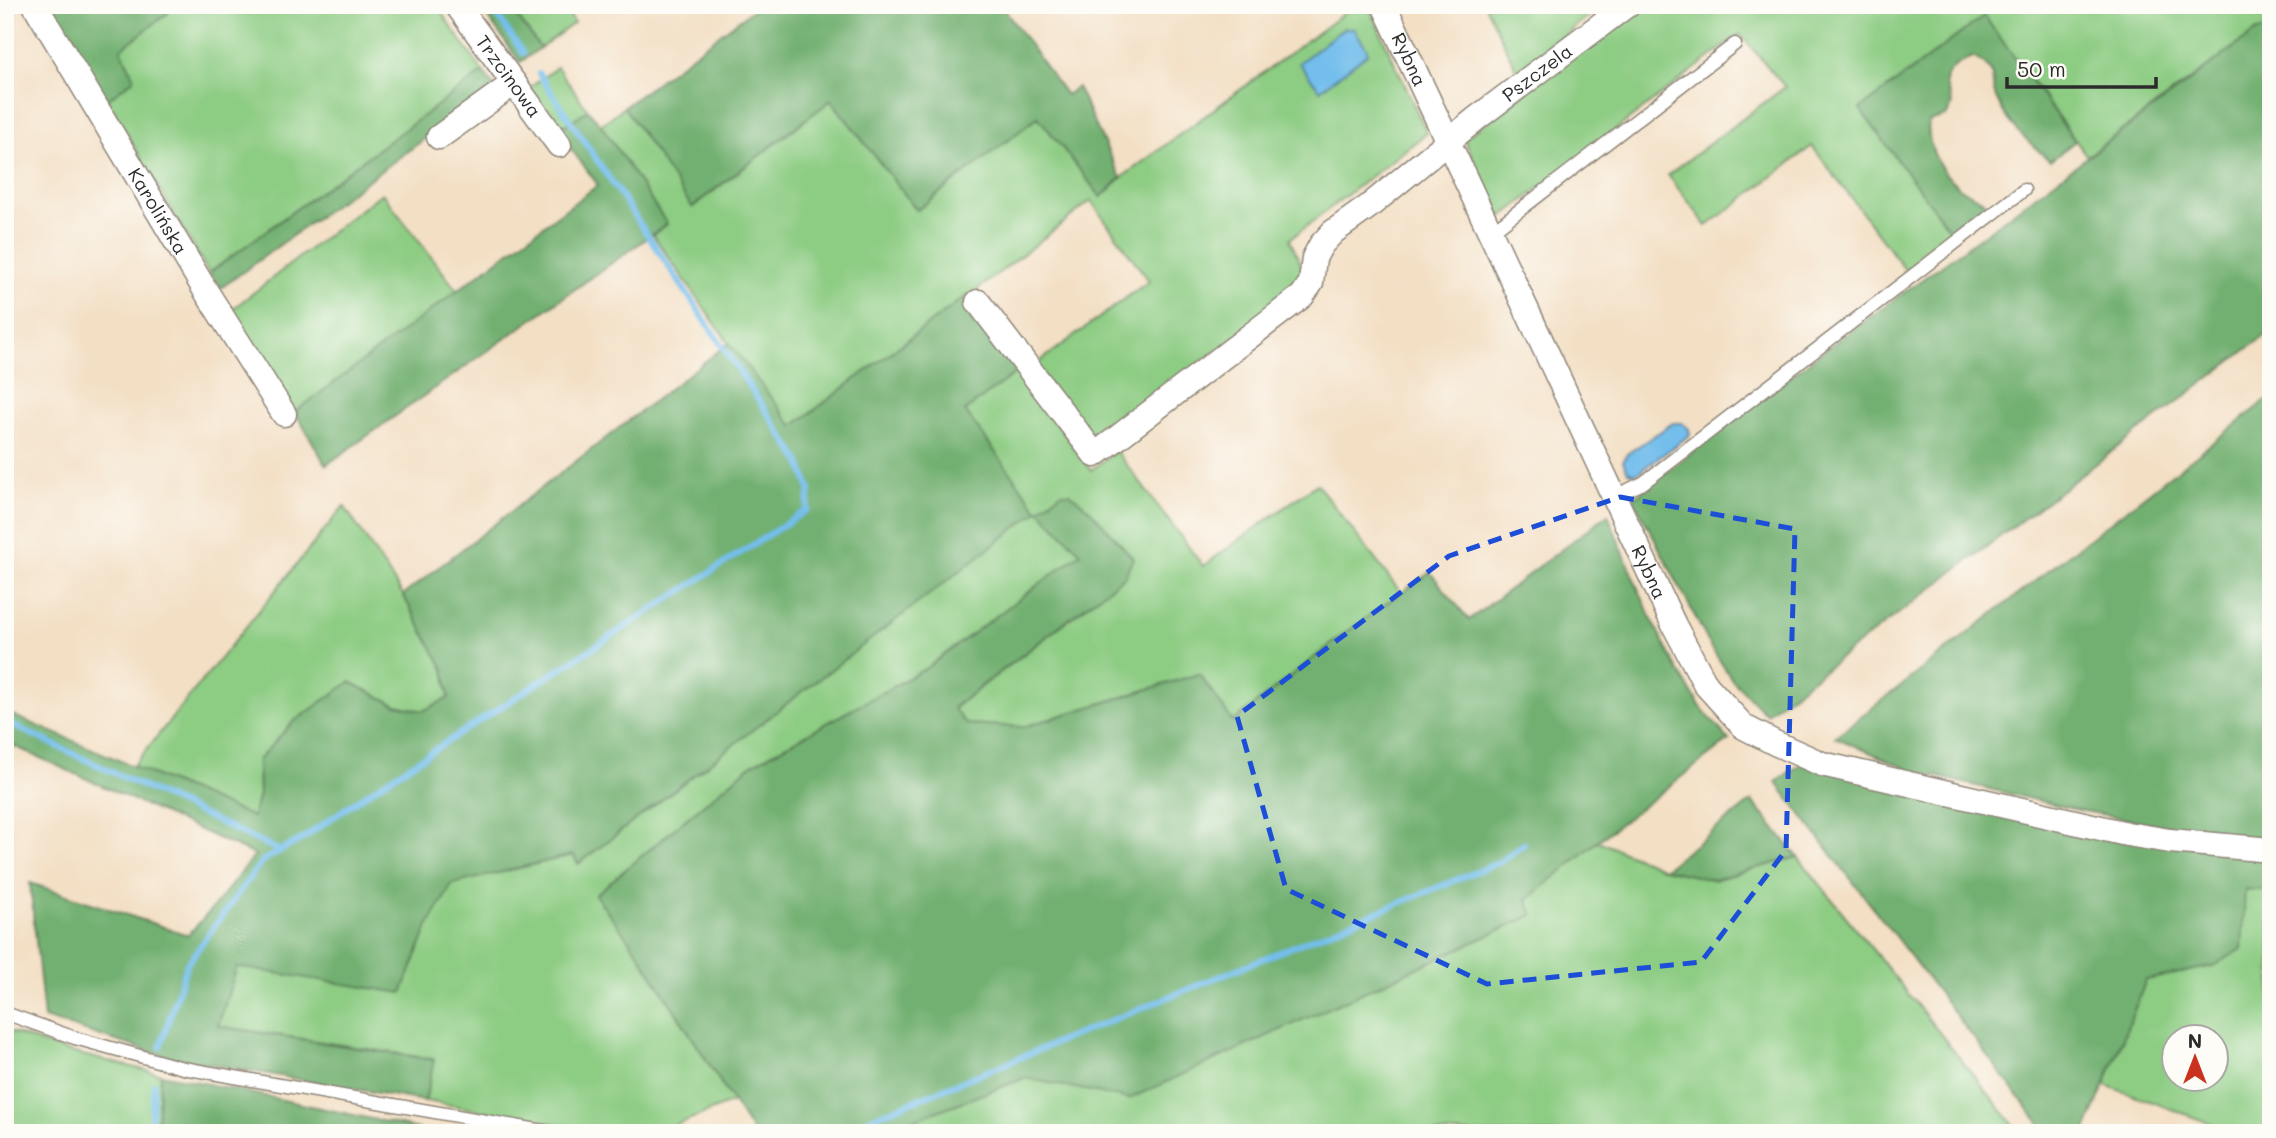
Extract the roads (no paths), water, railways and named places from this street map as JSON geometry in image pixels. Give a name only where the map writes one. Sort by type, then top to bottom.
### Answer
[{"type":"street","points":[[24,5],[49,27]]},
{"type":"street","name":"Karolińska","points":[[35,5],[207,293],[284,414]]},
{"type":"street","name":"Trzcinowa","points":[[457,5],[559,145]]},
{"type":"street","name":"Rybna","points":[[1384,5],[1674,625],[1706,685],[1744,727],[1822,764],[2127,834],[2170,841],[2271,850]]},
{"type":"street","name":"Pszczela","points":[[978,302],[1095,456],[1302,296],[1311,283],[1314,258],[1333,232],[1627,5]]},
{"type":"street","points":[[439,137],[514,83]]},
{"type":"lane","points":[[1490,233],[1735,44]]},
{"type":"lane","points":[[1613,497],[1643,482],[2024,190]]},
{"type":"lane","points":[[5,1013],[75,1038],[183,1068],[555,1133]]},
{"type":"water","points":[[1344,28],[1353,28],[1367,48],[1367,54],[1320,90],[1299,63]]},
{"type":"water","points":[[1673,423],[1682,423],[1689,429],[1690,435],[1636,474],[1628,472],[1623,461],[1627,454]]},
{"type":"waterway","points":[[490,5],[523,53]]},
{"type":"waterway","points":[[160,1047],[187,964],[262,861],[302,839],[372,790],[807,510],[810,489],[799,460],[539,74]]},
{"type":"waterway","points":[[8,723],[280,851]]},
{"type":"waterway","points":[[835,1133],[1500,862],[1524,844]]},
{"type":"waterway","points":[[150,1133],[154,1084]]}]
